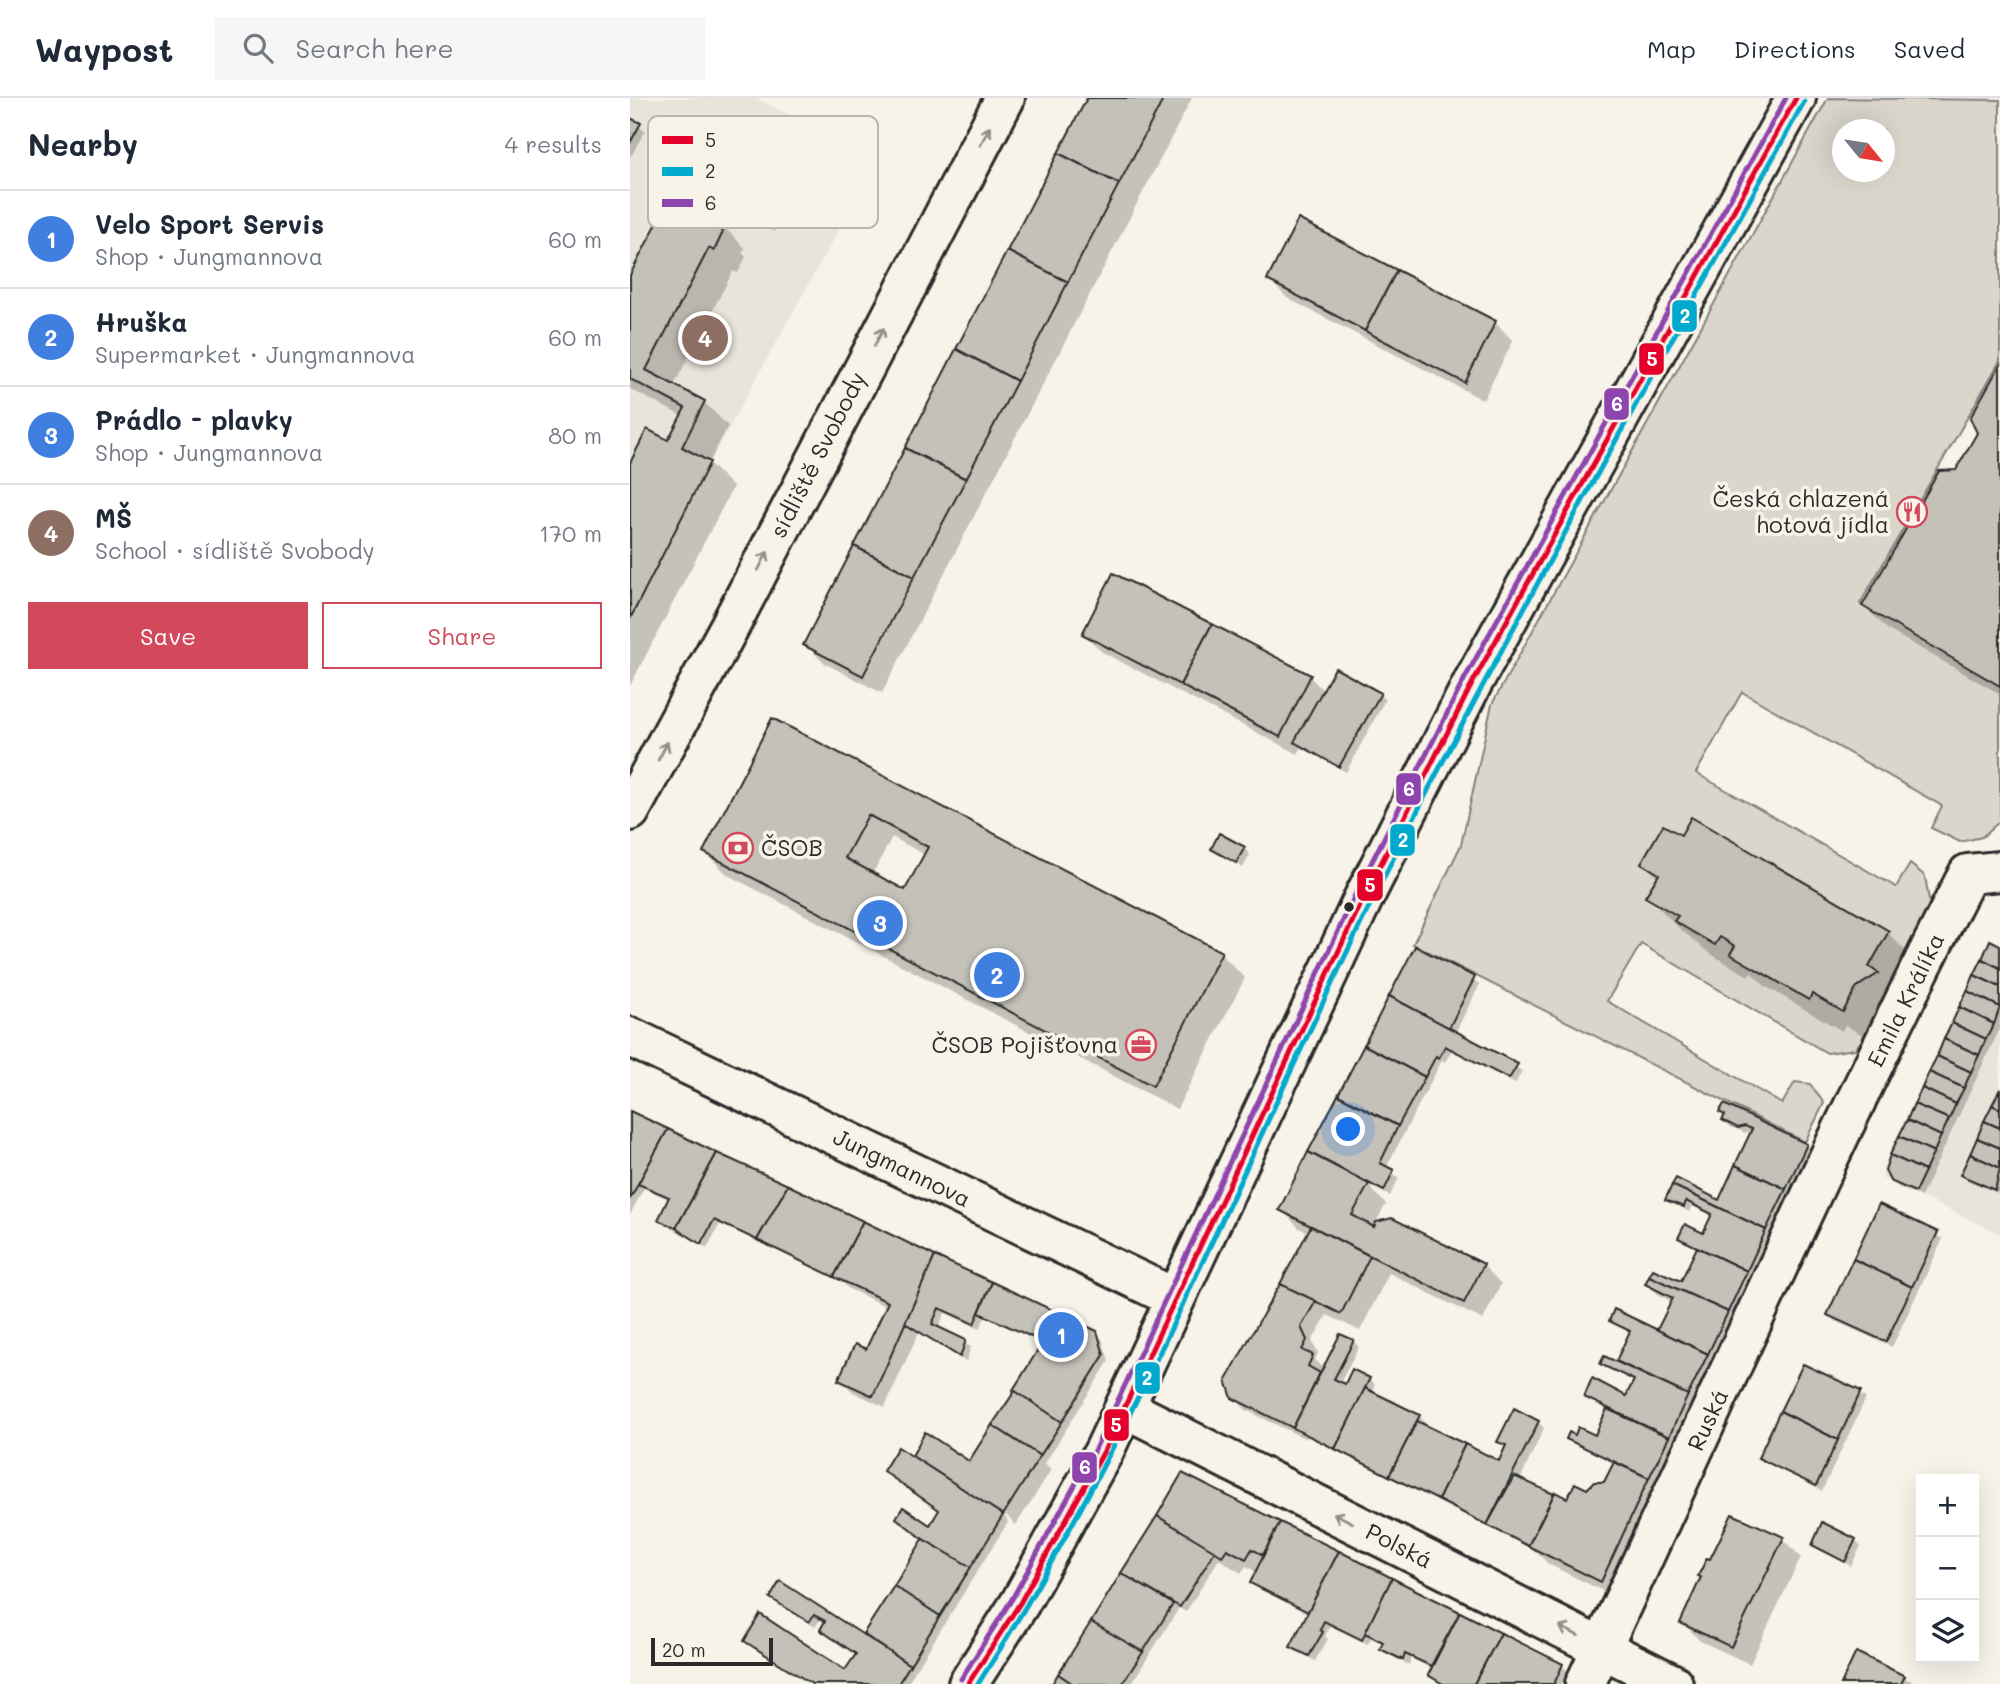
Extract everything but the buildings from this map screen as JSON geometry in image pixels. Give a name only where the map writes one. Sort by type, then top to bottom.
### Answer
[{"type":"street","name":"sídliště Svobody","points":[[630,811],[724,638],[1005,98]]},
{"type":"street","points":[[968,1684],[1065,1524],[1125,1408],[1417,790],[1486,658],[1796,98]]},
{"type":"street","name":"Emila Králíka","points":[[1831,1156],[1968,874],[2000,871]]},
{"type":"street","name":"Jungmannova","points":[[630,1037],[1175,1298]]},
{"type":"street","name":"Ruská","points":[[1585,1684],[1831,1156]]},
{"type":"street","name":"Polská","points":[[1125,1408],[1673,1684]]},
{"type":"shaded area","points":[[630,98],[756,98],[792,116],[648,116],[648,228],[840,228],[710,462],[630,619]]},
{"type":"shaded area","points":[[1828,98],[2000,100],[2000,361],[1860,604],[2000,684],[2000,821],[1982,837],[1960,842],[1931,828],[1942,806],[1742,692],[1696,773],[1896,887],[1910,864],[1925,876],[1930,906],[1873,1026],[1855,1049],[1827,1053],[1641,944],[1607,1001],[1782,1104],[1795,1082],[1810,1084],[1824,1103],[1805,1142],[1413,944],[1461,845],[1492,704]]},
{"type":"shaded area","points":[[1990,938],[2000,943],[2000,1234],[1882,1178],[1884,1164]]},
{"type":"transit line","name":"6","points":[[961,1679],[1012,1599],[1096,1447],[1355,895],[1465,678],[1786,98]]},
{"type":"transit line","name":"5","points":[[968,1684],[1020,1603],[1104,1451],[1363,899],[1473,682],[1796,98]]},
{"type":"transit line","name":"2","points":[[978,1684],[1035,1590],[1138,1396],[1325,998],[1476,698],[1804,102]]},
{"type":"place","name":"MŠ","points":[[705,338]]},
{"type":"place","name":"Česká chlazená hotová jídla","points":[[1912,512]]},
{"type":"place","name":"ČSOB","points":[[738,848]]},
{"type":"place","name":"Prádlo - plavky","points":[[880,923]]},
{"type":"place","name":"Hruška","points":[[997,975]]},
{"type":"place","name":"ČSOB Pojišťovna","points":[[1141,1045]]},
{"type":"place","name":"Velo Sport Servis","points":[[1061,1335]]}]
